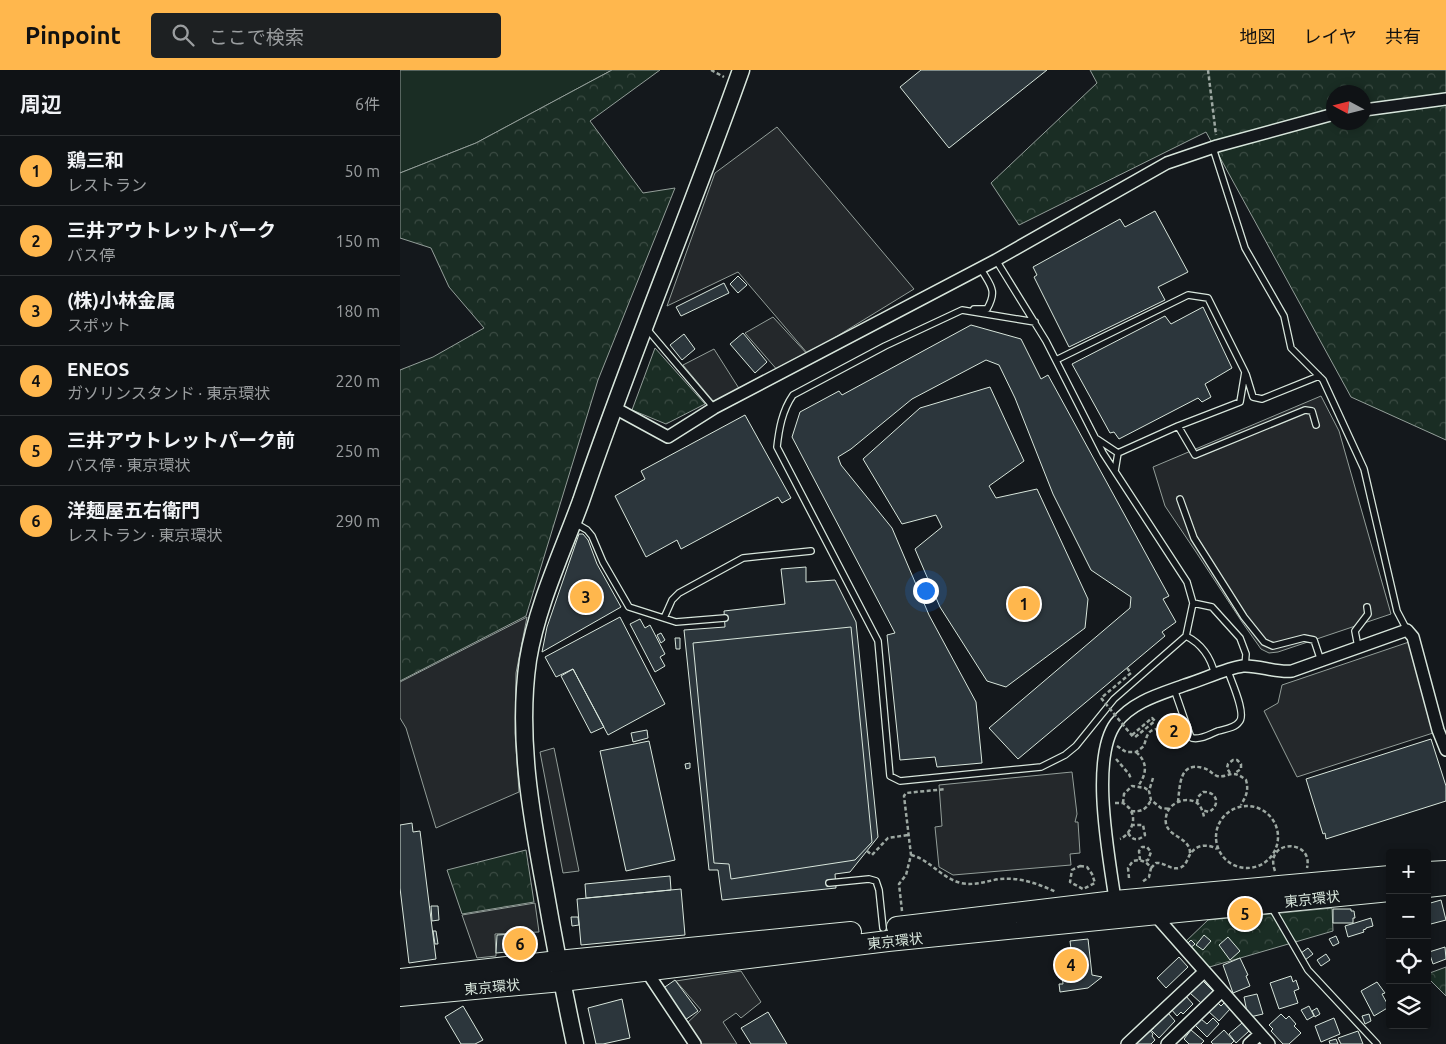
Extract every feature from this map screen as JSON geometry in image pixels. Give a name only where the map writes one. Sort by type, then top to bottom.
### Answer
[{"type":"highway","points":[[1431,872],[1446,871]]},
{"type":"highway","name":"東京環状","points":[[400,996],[562,981],[1386,876]]},
{"type":"highway","points":[[1431,887],[1446,885]]},
{"type":"highway","name":"東京環状","points":[[400,979],[883,928],[1116,910],[1154,914],[1386,891]]},
{"type":"street","points":[[575,1044],[539,855],[526,768],[525,705],[528,661],[537,621],[613,407],[645,327],[741,70]]},
{"type":"street","points":[[1371,109],[1446,99]]},
{"type":"street","points":[[613,407],[668,437],[714,408],[981,269],[1168,163],[1215,147],[1326,116]]},
{"type":"street","points":[[1116,910],[1109,857],[1103,772],[1109,736],[1117,723],[1131,709],[1149,698],[1245,666],[1286,672],[1407,630],[1413,637],[1438,730],[1446,750]]},
{"type":"street","points":[[1154,914],[1269,1044]]},
{"type":"street","points":[[645,970],[695,1044]]},
{"type":"street","points":[[1128,1044],[1204,972]]},
{"type":"street","points":[[1167,1044],[1222,991]]},
{"type":"street","points":[[1248,1044],[1260,1034]]},
{"type":"lane","points":[[1215,147],[1245,248],[1284,316],[1291,348],[1323,380],[1364,469],[1397,611],[1407,630]]},
{"type":"lane","points":[[981,269],[993,290],[994,298],[988,308],[962,310],[885,346],[793,395],[780,425],[777,447],[878,641],[890,776],[900,781],[1041,767],[1065,755],[1076,746],[1114,699],[1186,636],[1193,603],[1187,582],[1115,472],[1095,438],[1035,322],[996,260]]},
{"type":"lane","points":[[1056,360],[1188,295],[1208,298],[1245,372],[1253,397],[1262,399],[1319,376]]},
{"type":"lane","points":[[962,310],[1035,322]]},
{"type":"lane","points":[[645,327],[714,408]]},
{"type":"lane","points":[[1118,453],[1178,426],[1240,402],[1245,372]]},
{"type":"lane","points":[[1178,426],[1195,456],[1305,410],[1312,412],[1316,425]]},
{"type":"lane","points":[[1095,438],[1118,453]]},
{"type":"lane","points":[[1115,472],[1118,453]]},
{"type":"lane","points":[[1180,499],[1194,538],[1244,617],[1264,642],[1273,646],[1304,638],[1314,640],[1321,661]]},
{"type":"lane","points":[[573,522],[587,530],[592,536],[603,562],[629,607],[676,622],[725,618]]},
{"type":"lane","points":[[664,618],[672,600],[679,593],[743,558],[811,551]]},
{"type":"lane","points":[[1193,603],[1212,607],[1240,638],[1246,654],[1245,666]]},
{"type":"lane","points":[[1358,648],[1356,631],[1368,614],[1367,607]]},
{"type":"lane","points":[[1186,636],[1196,641],[1211,660],[1215,675]]},
{"type":"lane","points":[[1174,689],[1190,735],[1192,738],[1199,738],[1236,725],[1241,720],[1240,706],[1228,671]]},
{"type":"lane","points":[[829,883],[869,879],[876,881],[879,890],[883,928]]},
{"type":"lane","points":[[1270,904],[1308,970],[1377,1044]]},
{"type":"path","points":[[1208,70],[1215,147]]},
{"type":"path","points":[[1127,668],[1131,673],[1101,698],[1134,736]]},
{"type":"path","points":[[1152,718],[1155,721],[1134,736],[1152,718]]},
{"type":"path","points":[[1116,745],[1126,752],[1136,752],[1144,746],[1146,735],[1149,732],[1154,729],[1161,730]]},
{"type":"path","points":[[1136,752],[1146,768],[1145,774],[1138,786]]},
{"type":"path","points":[[1114,756],[1131,779]]},
{"type":"path","points":[[1230,773],[1227,768],[1228,764],[1233,760],[1237,760],[1241,764],[1241,769],[1234,774]]},
{"type":"path","points":[[1178,802],[1179,783],[1182,774],[1188,769],[1203,768],[1218,776],[1230,773],[1246,780],[1248,787],[1247,795],[1241,806]]},
{"type":"path","points":[[1153,778],[1149,791],[1151,800],[1162,808],[1170,808]]},
{"type":"path","points":[[1123,803],[1124,794],[1129,788],[1138,786],[1149,791]]},
{"type":"path","points":[[903,917],[899,884],[906,875],[911,855],[904,796],[906,793],[946,789]]},
{"type":"path","points":[[1197,803],[1198,797],[1203,792],[1209,792],[1214,795],[1217,800],[1216,806],[1209,812],[1202,810]]},
{"type":"path","points":[[1115,803],[1123,803],[1131,811],[1139,812],[1145,809],[1151,800]]},
{"type":"path","points":[[1136,884],[1148,878],[1151,868],[1156,863],[1160,862],[1177,869],[1189,860],[1190,848],[1188,844],[1168,829],[1166,823],[1170,808],[1178,802],[1190,801],[1197,803],[1204,817]]},
{"type":"path","points":[[1276,874],[1273,862],[1275,853],[1278,832],[1275,822],[1269,814],[1260,808],[1241,806],[1228,811],[1220,822],[1215,841],[1224,859],[1244,868],[1261,866],[1271,858],[1275,853],[1280,848],[1291,845],[1301,849],[1307,857],[1308,865],[1306,871]]},
{"type":"path","points":[[1120,839],[1128,833],[1132,825],[1131,811]]},
{"type":"path","points":[[1128,833],[1135,840],[1141,839],[1145,835],[1143,825],[1132,825]]},
{"type":"path","points":[[867,851],[872,855],[888,838],[908,835]]},
{"type":"path","points":[[1190,853],[1197,847],[1204,845],[1212,846],[1218,850]]},
{"type":"path","points":[[1140,860],[1138,851],[1142,847],[1148,847],[1151,852],[1150,856],[1144,861]]},
{"type":"path","points":[[911,855],[918,857],[943,876],[959,882],[971,885],[1001,879],[1017,879],[1036,883],[1058,892],[1060,897]]},
{"type":"path","points":[[1129,878],[1128,868],[1133,861],[1144,861],[1151,868]]},
{"type":"path","points":[[1080,866],[1087,867],[1095,883],[1083,889],[1077,886],[1070,882],[1072,870],[1080,866]]},
{"type":"green space","points":[[400,70],[612,70],[476,143],[400,173]]},
{"type":"green space","points":[[612,70],[660,70],[590,121],[643,193],[675,188],[598,380],[526,616],[400,681],[400,370],[433,357],[484,328],[449,287],[431,248],[400,238],[400,173],[476,143]]},
{"type":"green space","points":[[1090,70],[1446,70],[1446,440],[1351,397],[1206,132],[1019,225],[991,183],[1097,83]]},
{"type":"green space","points":[[655,348],[705,404],[666,424],[632,410]]},
{"type":"green space","points":[[526,850],[534,902],[462,914],[447,870]]},
{"type":"green space","points":[[1332,908],[1333,931],[1206,968],[1183,944],[1208,920]]},
{"type":"green space","points":[[1446,967],[1446,996],[1431,981],[1431,973]]},
{"type":"shaded area","points":[[777,127],[914,289],[808,354],[738,272],[667,306],[715,173]]},
{"type":"shaded area","points":[[773,317],[809,356],[779,372],[745,333]]},
{"type":"shaded area","points":[[714,349],[740,390],[714,402],[683,365]]},
{"type":"shaded area","points":[[1321,396],[1339,431],[1391,614],[1278,652],[1269,653],[1261,649],[1165,506],[1153,467]]},
{"type":"shaded area","points":[[527,617],[516,673],[515,733],[519,792],[436,828],[406,728],[400,718],[400,682]]},
{"type":"shaded area","points":[[1409,642],[1433,733],[1297,777],[1264,711],[1278,703],[1282,685]]},
{"type":"shaded area","points":[[554,748],[579,871],[563,873],[540,752]]},
{"type":"shaded area","points":[[1072,772],[1077,814],[1075,822],[1078,822],[1080,853],[1070,854],[1071,865],[953,875],[939,867],[935,827],[942,826],[939,785]]},
{"type":"shaded area","points":[[535,903],[539,932],[495,934],[496,956],[477,958],[462,915]]},
{"type":"shaded area","points":[[741,971],[761,1002],[741,1018],[736,1013],[723,1022],[737,1044],[700,1044],[686,1024],[701,1010],[676,981]]},
{"type":"building","points":[[921,70],[1047,70],[949,148],[900,87]]},
{"type":"building","points":[[1155,211],[1188,272],[1158,287],[1165,300],[1069,347],[1034,277],[1037,275],[1033,267],[1120,219],[1125,227]]},
{"type":"building","points":[[738,276],[747,285],[738,293],[730,284]]},
{"type":"building","points":[[724,283],[729,293],[681,316],[676,307]]},
{"type":"building","points":[[1203,307],[1232,368],[1205,384],[1211,397],[1202,402],[1198,398],[1119,439],[1114,432],[1110,433],[1072,364],[1165,316],[1171,324]]},
{"type":"building","points":[[971,325],[1021,339],[1041,379],[1048,375],[1169,596],[1163,599],[1176,622],[1162,632],[1165,636],[1018,759],[989,728],[1130,608],[1131,597],[1091,570],[1053,494],[1015,398],[999,365],[986,360],[912,399],[851,449],[838,457],[841,465],[892,528],[929,615],[976,702],[982,763],[937,767],[935,757],[900,760],[887,635],[895,633],[792,437],[800,412],[839,391],[842,395]]},
{"type":"building","points":[[743,333],[767,362],[755,373],[730,344]]},
{"type":"building","points":[[684,334],[695,349],[682,360],[670,345]]},
{"type":"building","points":[[990,387],[1024,461],[989,486],[996,498],[1037,489],[1088,599],[1085,628],[1006,687],[987,681],[940,607],[915,549],[942,527],[936,515],[902,524],[863,459],[920,408]]},
{"type":"building","points":[[745,415],[791,498],[782,503],[778,497],[681,549],[677,540],[646,557],[615,496],[645,479],[641,471]]},
{"type":"building","points":[[579,534],[583,534],[588,540],[597,564],[621,607],[542,652],[547,627]]},
{"type":"building","points":[[806,567],[806,582],[835,580],[856,622],[878,837],[850,872],[835,874],[836,888],[722,900],[718,870],[709,870],[684,630],[725,627],[724,611],[785,604],[781,569]]},
{"type":"building","points":[[620,617],[665,704],[608,735],[573,669],[556,677],[545,657]]},
{"type":"building","points":[[640,619],[645,628],[650,625],[665,654],[660,657],[665,666],[655,672],[630,624]]},
{"type":"building","points":[[851,627],[872,842],[855,860],[731,879],[729,864],[714,863],[693,643]]},
{"type":"building","points":[[661,633],[665,640],[661,643],[657,635]]},
{"type":"building","points":[[675,638],[680,638],[680,649],[676,649]]},
{"type":"building","points":[[573,669],[604,727],[591,733],[561,676]]},
{"type":"building","points":[[647,730],[648,738],[633,742],[631,733]]},
{"type":"building","points":[[1431,739],[1446,786],[1446,801],[1326,839],[1306,779]]},
{"type":"building","points":[[649,741],[675,860],[626,871],[600,751]]},
{"type":"building","points":[[690,763],[690,768],[686,769],[685,764]]},
{"type":"building","points":[[412,823],[413,832],[420,831],[436,959],[409,963],[400,888],[400,825]]},
{"type":"building","points":[[670,876],[671,890],[586,898],[585,884]]},
{"type":"building","points":[[681,889],[685,935],[581,945],[577,899]]},
{"type":"building","points":[[1441,900],[1446,920],[1431,924],[1431,903]]},
{"type":"building","points":[[431,906],[438,906],[439,920],[432,921]]},
{"type":"building","points":[[1333,909],[1351,909],[1351,911],[1354,911],[1355,918],[1353,918],[1353,923],[1333,923]]},
{"type":"building","points":[[571,917],[578,917],[579,925],[572,926]]},
{"type":"building","points":[[1371,918],[1373,926],[1363,930],[1364,932],[1348,937],[1345,926]]},
{"type":"building","points":[[433,931],[436,931],[438,944],[435,944]]},
{"type":"building","points":[[529,933],[530,942],[533,942],[533,948],[530,950],[496,953],[497,935]]},
{"type":"building","points":[[1204,935],[1211,941],[1203,950],[1196,945]]},
{"type":"building","points":[[1336,936],[1339,943],[1333,946],[1329,939]]},
{"type":"building","points":[[1228,937],[1240,951],[1230,960],[1219,945]]},
{"type":"building","points":[[1088,939],[1092,975],[1102,977],[1088,988],[1060,992],[1059,984],[1063,984],[1061,966],[1073,965],[1070,941]]},
{"type":"building","points":[[1191,940],[1195,944],[1189,949],[1186,945]]},
{"type":"building","points":[[1445,947],[1446,959],[1433,964],[1431,951]]},
{"type":"building","points":[[1308,948],[1313,954],[1305,960],[1301,953]]},
{"type":"building","points":[[1326,954],[1330,960],[1321,966],[1317,960]]},
{"type":"building","points":[[1179,957],[1188,967],[1166,988],[1157,978]]},
{"type":"building","points":[[1240,958],[1248,975],[1246,976],[1250,986],[1233,993],[1223,965]]},
{"type":"building","points":[[1291,976],[1293,982],[1296,980],[1299,989],[1294,991],[1298,1003],[1279,1009],[1270,983]]},
{"type":"building","points":[[675,980],[698,1011],[685,1020],[662,989]]},
{"type":"building","points":[[1203,981],[1213,991],[1201,1003],[1190,993]]},
{"type":"building","points":[[1377,982],[1385,993],[1382,994],[1386,1001],[1386,1009],[1374,1016],[1361,991]]},
{"type":"building","points":[[1257,994],[1263,1014],[1250,1017],[1244,997]]},
{"type":"building","points":[[1185,995],[1193,1004],[1183,1014],[1181,1012],[1177,1016],[1171,1009]]},
{"type":"building","points":[[622,999],[630,1038],[596,1044],[588,1008]]},
{"type":"building","points":[[1217,1002],[1221,1006],[1224,1003],[1230,1009],[1219,1021],[1208,1011]]},
{"type":"building","points":[[463,1006],[483,1040],[475,1044],[461,1044],[445,1017]]},
{"type":"building","points":[[1309,1006],[1314,1016],[1307,1020],[1301,1010]]},
{"type":"building","points":[[1317,1008],[1320,1014],[1315,1017],[1312,1011]]},
{"type":"building","points":[[768,1012],[787,1044],[751,1044],[741,1028]]},
{"type":"building","points":[[1168,1013],[1175,1021],[1159,1038],[1151,1030],[1154,1028],[1152,1026]]},
{"type":"building","points":[[1281,1014],[1286,1019],[1289,1016],[1296,1024],[1294,1026],[1301,1033],[1289,1044],[1283,1044],[1271,1031],[1273,1029],[1269,1025]]},
{"type":"building","points":[[1369,1014],[1371,1021],[1365,1024],[1362,1016]]},
{"type":"building","points":[[1213,1018],[1219,1024],[1207,1037],[1195,1025],[1201,1019],[1207,1024]]},
{"type":"building","points":[[1334,1018],[1340,1034],[1321,1042],[1315,1026]]},
{"type":"building","points":[[1242,1023],[1249,1031],[1236,1043],[1229,1034]]},
{"type":"building","points":[[1148,1028],[1155,1040],[1151,1044],[1132,1044]]},
{"type":"building","points":[[1191,1030],[1204,1041],[1201,1044],[1189,1044],[1184,1039]]},
{"type":"building","points":[[1224,1030],[1234,1041],[1231,1044],[1213,1044],[1211,1042]]},
{"type":"building","points":[[1358,1031],[1363,1044],[1341,1044],[1338,1038]]},
{"type":"building","points":[[1336,1039],[1338,1044],[1330,1044],[1329,1041]]},
{"type":"place","name":"(株)小林金属","points":[[586,597]]},
{"type":"place","name":"鶏三和","points":[[1024,604]]},
{"type":"place","name":"三井アウトレットパーク","points":[[1174,731]]},
{"type":"place","name":"三井アウトレットパーク前","points":[[1245,914]]},
{"type":"place","name":"洋麺屋五右衛門","points":[[520,944]]},
{"type":"place","name":"ENEOS","points":[[1071,965]]}]
